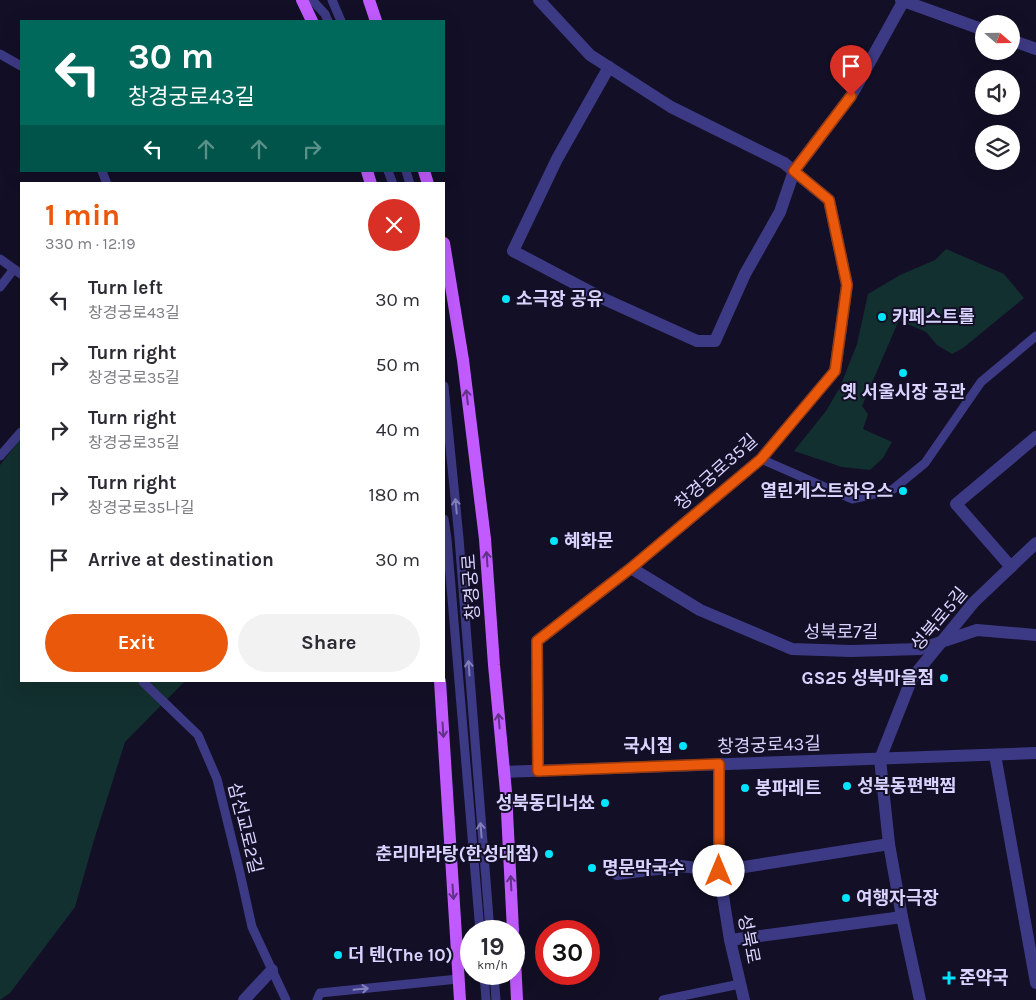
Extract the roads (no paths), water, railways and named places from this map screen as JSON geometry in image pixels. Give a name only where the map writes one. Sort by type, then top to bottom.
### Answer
[{"type":"main road","points":[[302,0],[312,20]]},
{"type":"main road","points":[[369,0],[376,20]]},
{"type":"main road","name":"창경궁로","points":[[445,249],[463,360],[485,539],[504,772],[512,920]]},
{"type":"main road","points":[[440,682],[460,1000]]},
{"type":"main road","points":[[516,985],[517,1000]]},
{"type":"street","name":"창경궁로35길","points":[[538,771],[537,641],[631,568],[761,459],[835,371],[847,285],[829,200],[784,163],[670,107],[590,55],[539,0]]},
{"type":"street","points":[[609,67],[557,159],[512,251],[604,299],[697,341],[715,341],[746,274],[780,212],[794,171],[851,96],[903,0],[975,27]]},
{"type":"street","points":[[1020,43],[1036,49]]},
{"type":"street","points":[[1011,567],[956,504],[1036,437]]},
{"type":"street","name":"성북로5길","points":[[920,1000],[902,917],[890,844],[880,759],[912,678],[974,602],[1036,543]]},
{"type":"street","name":"성북로7길","points":[[631,568],[700,610],[792,649],[850,651],[920,649],[977,630],[1036,635]]},
{"type":"street","name":"창경궁로43길","points":[[504,772],[1036,753]]},
{"type":"street","points":[[995,755],[1036,983]]},
{"type":"street","name":"성북로","points":[[719,764],[719,871],[730,940],[744,1000]]},
{"type":"street","points":[[618,874],[681,866],[719,871],[890,844]]},
{"type":"street","points":[[730,940],[902,917]]},
{"type":"street","points":[[244,1000],[272,970]]},
{"type":"lane","points":[[312,0],[325,14],[328,20]]},
{"type":"lane","points":[[332,0],[341,20]]},
{"type":"lane","points":[[0,54],[20,65]]},
{"type":"lane","points":[[0,259],[18,271],[0,286]]},
{"type":"lane","points":[[761,459],[852,499],[892,490],[925,463],[981,382],[1036,336]]},
{"type":"lane","points":[[445,396],[459,538],[489,920]]},
{"type":"lane","points":[[0,456],[20,433]]},
{"type":"lane","points":[[445,526],[479,920]]},
{"type":"lane","name":"삼선교로2길","points":[[143,682],[198,735],[217,779],[252,927],[286,1000]]},
{"type":"lane","points":[[317,1000],[320,993],[458,979]]},
{"type":"lane","name":"성북로","points":[[663,1000],[740,984]]},
{"type":"lane","points":[[485,985],[486,1000]]},
{"type":"lane","points":[[495,985],[496,1000]]},
{"type":"place","name":"소극장 공유","points":[[506,299]]},
{"type":"place","name":"카페스트롤","points":[[882,317]]},
{"type":"place","name":"옛 서울시장 공관","points":[[903,373]]},
{"type":"place","name":"열린게스트하우스","points":[[903,491]]},
{"type":"place","name":"혜화문","points":[[554,541]]},
{"type":"place","name":"GS25 성북마을점","points":[[944,678]]},
{"type":"place","name":"국시집","points":[[683,746]]},
{"type":"place","name":"성북동편백찜","points":[[847,786]]},
{"type":"place","name":"봉파레트","points":[[745,788]]},
{"type":"place","name":"성북동디너쑈","points":[[605,803]]},
{"type":"place","name":"춘리마라탕(한성대점)","points":[[549,854]]},
{"type":"place","name":"명문막국수","points":[[592,868]]},
{"type":"place","name":"여행자극장","points":[[846,898]]},
{"type":"place","name":"더 텐(The 10)","points":[[338,955]]},
{"type":"place","name":"준약국","points":[[949,978]]}]
